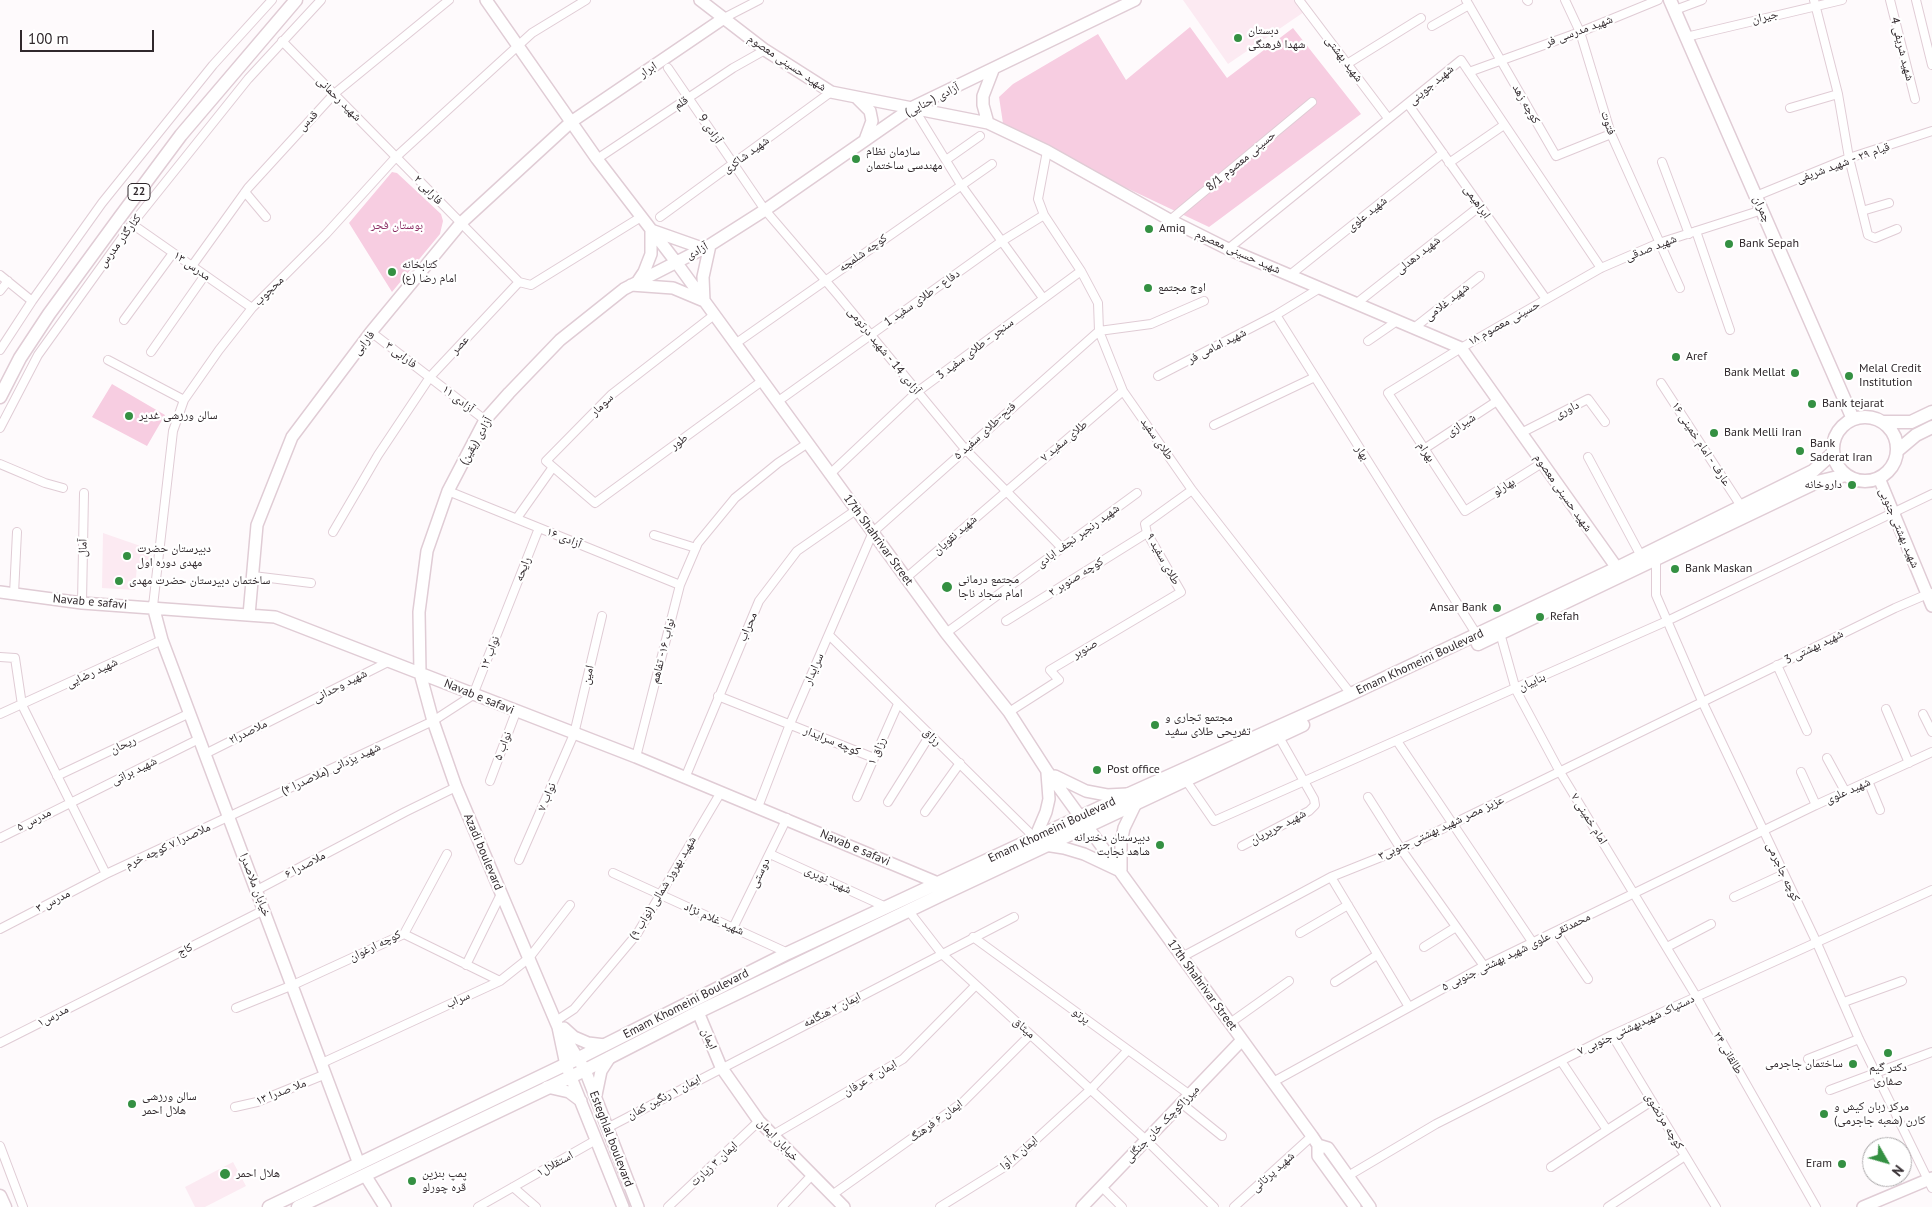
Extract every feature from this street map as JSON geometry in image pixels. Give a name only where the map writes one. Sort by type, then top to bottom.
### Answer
[{"type":"main road","name":"22","points":[[0,397],[20,358],[40,328],[120,217],[182,135],[296,0]]},
{"type":"main road","points":[[479,0],[503,26]]},
{"type":"main road","points":[[486,0],[571,122]]},
{"type":"main road","name":"شهید حسینی معصوم","points":[[700,0],[765,50],[831,92],[988,123],[1047,151],[1170,220],[1228,249],[1461,348],[1617,568]]},
{"type":"main road","name":"آزادی (حنایی)","points":[[710,244],[765,210],[913,107],[1135,0]]},
{"type":"main road","name":"چمران","points":[[1672,5],[1853,418]]},
{"type":"main road","name":"ابرار","points":[[571,122],[724,18]]},
{"type":"main road","points":[[988,123],[983,96],[993,70]]},
{"type":"main road","points":[[856,97],[870,111],[872,121],[865,140]]},
{"type":"main road","name":"17th Shahrivar Street","points":[[571,122],[676,262],[946,633],[1009,712],[1047,771],[1315,1140],[1328,1148],[1370,1207]]},
{"type":"main road","name":"فارابی","points":[[250,615],[257,525],[292,437],[371,332],[461,223],[571,122]]},
{"type":"main road","points":[[651,230],[710,244],[703,278],[704,301],[673,288],[634,283],[644,272],[651,254],[651,230]]},
{"type":"main road","name":"آزادی","points":[[676,262],[710,244]]},
{"type":"main road","name":"آزادی (یقین)","points":[[420,672],[419,612],[427,551],[448,491],[485,420],[509,392],[560,340],[598,308],[634,283],[676,262]]},
{"type":"main road","points":[[1883,422],[1911,422],[1932,412]]},
{"type":"main road","points":[[1874,417],[1883,422],[1894,434],[1897,451],[1892,467],[1879,478],[1862,481],[1846,475],[1839,469],[1833,453],[1837,432],[1853,418],[1874,417]]},
{"type":"main road","points":[[1897,451],[1916,435],[1932,428]]},
{"type":"main road","name":"Emam Khomeini Boulevard","points":[[269,1207],[362,1170],[547,1087],[569,1071],[579,1058],[788,953],[886,907],[918,899],[1617,568],[1813,471],[1833,453]]},
{"type":"main road","name":"Emam Khomeini Boulevard","points":[[1133,798],[1186,779],[1279,737],[1500,634],[1817,482],[1846,475]]},
{"type":"main road","name":"شهید بهشتی جنوبی","points":[[1879,478],[1930,594],[1932,606]]},
{"type":"main road","name":"Navab e safavi","points":[[0,592],[82,603],[153,606],[275,617],[420,672],[473,695],[636,757],[787,818],[938,888]]},
{"type":"main road","name":"خیابان ملاصدرا","points":[[153,606],[161,635],[199,739],[362,1170],[385,1207]]},
{"type":"main road","points":[[161,635],[164,618],[173,608]]},
{"type":"main road","name":"Azadi boulevard","points":[[420,672],[433,721],[456,787],[557,1024],[569,1071]]},
{"type":"main road","points":[[1047,771],[1065,783],[1086,791],[1133,798],[1121,842],[1121,872],[1084,854],[1040,842],[1048,806],[1047,771]]},
{"type":"main road","name":"Emam Khomeini Boulevard","points":[[298,1207],[362,1170],[569,1071],[585,1070],[698,1012],[908,910],[918,899]]},
{"type":"main road","name":"ایمان","points":[[698,1012],[721,1067]]},
{"type":"main road","points":[[557,1024],[574,1037],[588,1043],[605,1045]]},
{"type":"main road","name":"Azadi boulevard","points":[[557,1024],[579,1058]]},
{"type":"main road","name":"میرزاکوچک خان جنگلی","points":[[1082,1207],[1242,1040]]},
{"type":"main road","points":[[596,1099],[597,1082],[610,1057]]},
{"type":"main road","name":"Esteghlal boulevard","points":[[579,1058],[638,1207]]},
{"type":"main road","name":"خیابان ایمان","points":[[721,1067],[759,1121],[844,1207]]},
{"type":"main road","name":"Esteghlal boulevard","points":[[569,1071],[623,1207]]},
{"type":"main road","points":[[547,1087],[569,1092],[581,1101]]},
{"type":"main road","name":"17th Shahrivar Street","points":[[1315,1140],[1318,1156],[1355,1207]]},
{"type":"main road","points":[[1863,1207],[1931,1182]]},
{"type":"main road","points":[[0,1196],[5,1207]]},
{"type":"street","points":[[0,350],[32,301],[102,203],[213,65],[272,0]]},
{"type":"street","name":"کنارگذر مدرس","points":[[0,428],[38,355],[132,224],[206,130],[282,41],[320,0]]},
{"type":"street","name":"قدس","points":[[192,266],[245,192],[334,94],[449,0]]},
{"type":"street","name":"محجوب","points":[[153,606],[173,431],[184,400],[219,350],[252,308],[326,234],[396,157],[532,33],[586,0]]},
{"type":"street","points":[[724,18],[759,0]]},
{"type":"street","name":"شهید بهشتی","points":[[1300,0],[1388,118]]},
{"type":"street","name":"فتوت","points":[[1565,0],[1580,32],[1611,134],[1680,288]]},
{"type":"street","name":"شهید مدرسی فر","points":[[1469,72],[1500,59],[1580,32],[1658,0]]},
{"type":"street","points":[[1672,5],[1702,0]]},
{"type":"street","name":"جیران","points":[[1686,36],[1814,3],[1842,0]]},
{"type":"street","name":"شهید شریفی 4","points":[[1890,0],[1915,98]]},
{"type":"street","points":[[1916,0],[1932,65]]},
{"type":"street","points":[[1432,26],[1467,3]]},
{"type":"street","name":"کوچه زهد","points":[[1467,3],[1556,156],[1611,134]]},
{"type":"street","points":[[1814,3],[1838,94],[1849,158],[1868,236],[1872,238],[1897,229]]},
{"type":"street","points":[[1348,64],[1421,18]]},
{"type":"street","name":"شهید رحمانی","points":[[282,41],[396,157]]},
{"type":"street","name":"قلم","points":[[597,159],[765,50]]},
{"type":"street","name":"شهید جوینی","points":[[1228,249],[1461,60],[1601,268]]},
{"type":"street","name":"آزادی 9","points":[[668,68],[765,210]]},
{"type":"street","name":"شهید شاکری","points":[[660,217],[831,92]]},
{"type":"street","points":[[1790,108],[1838,94]]},
{"type":"street","name":"حسینی معصوم 8/1","points":[[1170,220],[1312,102]]},
{"type":"street","name":"ابراهیمی","points":[[1408,104],[1546,299]]},
{"type":"street","points":[[913,107],[961,185],[1043,298]]},
{"type":"street","points":[[1450,163],[1504,125]]},
{"type":"street","name":"قیام ۲۹ - شهید شریفی","points":[[1756,196],[1849,158],[1932,131]]},
{"type":"street","points":[[946,160],[980,136]]},
{"type":"street","name":"طلای سفید","points":[[1047,151],[1038,199],[1044,215],[1081,271],[1098,303],[1099,331],[1123,391],[1192,490],[1351,694]]},
{"type":"street","name":"شهید علوی","points":[[1290,275],[1443,153]]},
{"type":"street","name":"فارابی ۲","points":[[396,157],[461,223]]},
{"type":"street","points":[[1662,162],[1693,232],[1730,330]]},
{"type":"street","name":"کوچه شلمچه","points":[[735,344],[992,164]]},
{"type":"street","points":[[245,192],[266,217]]},
{"type":"street","points":[[1862,211],[1889,203]]},
{"type":"street","name":"شهید دهدلی","points":[[1356,303],[1480,206]]},
{"type":"street","name":"آزادی 14 - شهید درتومی","points":[[765,210],[965,449],[1062,548]]},
{"type":"street","name":"شهید صدقی","points":[[1546,299],[1601,268],[1659,243],[1762,210]]},
{"type":"street","name":"دفاع - طلای سفید 1","points":[[777,402],[1002,242],[1044,215]]},
{"type":"street","points":[[461,223],[519,282],[531,285],[641,217]]},
{"type":"street","name":"مدرس ۱۳","points":[[132,224],[252,308]]},
{"type":"street","points":[[124,320],[173,253]]},
{"type":"street","name":"سنجر - طلای سفید 3","points":[[830,474],[917,392],[1081,271]]},
{"type":"street","points":[[0,275],[32,301]]},
{"type":"street","points":[[151,352],[205,275]]},
{"type":"street","name":"شهید غلامی","points":[[1414,328],[1480,276]]},
{"type":"street","points":[[0,292],[8,281]]},
{"type":"street","name":"عصر","points":[[333,532],[378,455],[430,377],[519,282]]},
{"type":"street","points":[[1276,315],[1320,288]]},
{"type":"street","name":"حسینی معصوم ۱۸","points":[[1388,393],[1546,299]]},
{"type":"street","points":[[1099,331],[1151,324],[1204,301]]},
{"type":"street","name":"سومار","points":[[553,467],[546,461],[611,395],[714,315]]},
{"type":"street","name":"شهید امامی فر","points":[[1158,376],[1276,315]]},
{"type":"street","name":"بهار","points":[[1276,315],[1476,635]]},
{"type":"street","points":[[1368,341],[1397,321]]},
{"type":"street","name":"فتح-طلای سفید ۵","points":[[873,532],[1099,331]]},
{"type":"street","name":"فارابی ۳","points":[[371,332],[430,377]]},
{"type":"street","points":[[108,360],[184,400]]},
{"type":"street","name":"آزادی ۱۱","points":[[430,377],[485,420]]},
{"type":"street","points":[[1214,425],[1315,377]]},
{"type":"street","name":"طور","points":[[553,467],[595,503],[762,381]]},
{"type":"street","name":"عارف - امام خمینی ۱۶","points":[[1661,383],[1741,506]]},
{"type":"street","name":"طلای سفید ۷","points":[[1005,491],[1123,391]]},
{"type":"street","name":"بهرام","points":[[1388,393],[1465,511]]},
{"type":"street","name":"داوری","points":[[1521,433],[1588,399],[1605,422]]},
{"type":"street","name":"شیرازی","points":[[1424,449],[1497,401]]},
{"type":"street","name":"نواب ۱۶- تفاهم","points":[[636,757],[680,585],[696,548],[735,498],[778,463],[808,444]]},
{"type":"street","points":[[1588,457],[1641,556]]},
{"type":"street","name":"بهارلو","points":[[1465,511],[1542,463]]},
{"type":"street","points":[[0,464],[45,483],[63,488]]},
{"type":"street","points":[[517,518],[553,467]]},
{"type":"street","name":"طلای سفید ۹","points":[[1181,592],[1147,533],[1145,524],[1192,490]]},
{"type":"street","name":"آزادی ۱۶","points":[[448,491],[680,585]]},
{"type":"street","name":"شهید نقویان","points":[[906,578],[1005,491]]},
{"type":"street","name":"آمال","points":[[82,603],[84,493]]},
{"type":"street","name":"شهید رنجبر نجف ابادی","points":[[946,633],[1137,493]]},
{"type":"street","name":"بناییان","points":[[1186,779],[1214,821],[1516,690],[1667,621],[1932,494]]},
{"type":"street","name":"محراب","points":[[685,778],[759,601],[797,550],[856,510]]},
{"type":"street","name":"رایحه","points":[[506,611],[539,528]]},
{"type":"street","points":[[14,594],[17,532]]},
{"type":"street","name":"سرایدار","points":[[758,807],[790,724],[873,532]]},
{"type":"street","name":"کوچه صنوبر ۲","points":[[1006,620],[1147,533]]},
{"type":"street","points":[[654,535],[696,548]]},
{"type":"street","name":"کوچه جاجرمی","points":[[1656,559],[1656,595],[1702,701],[1816,941],[1875,1073],[1931,1182]]},
{"type":"street","points":[[253,576],[311,583]]},
{"type":"street","name":"صنوبر","points":[[1009,712],[1059,680],[1050,670],[1181,592]]},
{"type":"street","name":"شهید بهشتی 3","points":[[1702,701],[1895,608],[1930,594]]},
{"type":"street","name":"نواب ۱‍۲","points":[[473,695],[506,611]]},
{"type":"street","name":"امین","points":[[574,734],[602,616]]},
{"type":"street","name":"امام خمینی ۷","points":[[1500,634],[1516,690],[1560,772],[1636,894],[1696,996]]},
{"type":"street","name":"شهید رضایی","points":[[0,714],[22,705],[161,635]]},
{"type":"street","name":"رزاق","points":[[829,635],[1040,842]]},
{"type":"street","points":[[0,657],[15,658],[22,705],[58,776],[69,803],[106,874]]},
{"type":"street","name":"شهید وحدانی","points":[[290,711],[390,661]]},
{"type":"street","points":[[1777,665],[1807,731]]},
{"type":"street","name":"شهید یزدانی (ملاصدرا ۴)","points":[[229,817],[433,721],[473,695]]},
{"type":"street","name":"کوچه سرایدار","points":[[718,696],[874,758]]},
{"type":"street","name":"عزیز مصر شهید بهشتی جنوبی۳","points":[[1182,957],[1331,877],[1401,849],[1702,701]]},
{"type":"street","name":"رزاق ۱","points":[[857,797],[898,704]]},
{"type":"street","points":[[1886,709],[1909,763]]},
{"type":"street","name":"ملاصدرا۲","points":[[205,754],[290,711]]},
{"type":"street","name":"نواب ۵","points":[[490,780],[516,712]]},
{"type":"street","name":"ریحان","points":[[58,776],[190,713]]},
{"type":"street","points":[[1923,714],[1932,732]]},
{"type":"street","name":"نواب ۷","points":[[519,860],[574,734]]},
{"type":"street","points":[[888,802],[930,735]]},
{"type":"street","points":[[1279,737],[1304,782]]},
{"type":"street","name":"شهید براتی","points":[[69,803],[199,739]]},
{"type":"street","points":[[1397,741],[1533,943]]},
{"type":"street","name":"شهید علوی","points":[[1764,832],[1845,791],[1932,752]]},
{"type":"street","points":[[1827,758],[1845,791]]},
{"type":"street","points":[[925,812],[960,764]]},
{"type":"street","points":[[1801,772],[1816,805]]},
{"type":"street","points":[[1868,781],[1880,810]]},
{"type":"street","name":"شهید حریریان","points":[[1242,846],[1309,811],[1315,805],[1314,799],[1304,782]]},
{"type":"street","name":"ملاصدرا ۶","points":[[257,890],[404,812],[456,787]]},
{"type":"street","name":"شهید بهروز شمالی (نواب ۹)","points":[[557,1024],[593,988],[637,934],[721,792]]},
{"type":"street","points":[[1368,797],[1401,849],[1484,966]]},
{"type":"street","name":"مدرس ۵","points":[[0,838],[69,803]]},
{"type":"street","name":"ملاصدرا ۷ کوچه خرم","points":[[106,874],[229,817]]},
{"type":"street","name":"دوستی","points":[[733,928],[787,818]]},
{"type":"street","name":"محمدتقی علوی شهید بهشتی جنوبی ۵","points":[[1273,1082],[1484,966],[1764,832]]},
{"type":"street","name":"کوچه ارغوان","points":[[236,1008],[293,985],[404,934],[447,854]]},
{"type":"street","name":"شهید نوبری","points":[[770,854],[886,907]]},
{"type":"street","name":"شهید غلام نژاد","points":[[613,873],[788,953]]},
{"type":"street","name":"مدرس ۳","points":[[0,929],[106,874]]},
{"type":"street","points":[[1734,897],[1784,874]]},
{"type":"street","points":[[1331,877],[1409,1008]]},
{"type":"street","name":"دستپاک شهیدبهشتی جنوبی ۷","points":[[1348,1176],[1436,1124],[1612,1035],[1932,890]]},
{"type":"street","points":[[466,964],[501,894]]},
{"type":"street","points":[[1300,933],[1348,905]]},
{"type":"street","name":"سراب","points":[[322,1063],[500,981],[529,958],[570,906]]},
{"type":"street","name":"کاج","points":[[106,990],[264,910]]},
{"type":"street","name":"میثاق","points":[[908,910],[942,954],[1146,1140],[1214,1207]]},
{"type":"street","name":"ایمان ۲ هنگامه","points":[[721,1067],[1014,917]]},
{"type":"street","points":[[1667,947],[1711,924]]},
{"type":"street","points":[[1424,947],[1456,927]]},
{"type":"street","points":[[1556,932],[1588,978]]},
{"type":"street","points":[[404,934],[500,981]]},
{"type":"street","name":"پرتو","points":[[973,937],[1128,1050],[1186,1099],[1222,1136]]},
{"type":"street","points":[[1335,982],[1378,955]]},
{"type":"street","points":[[1230,1023],[1289,981]]},
{"type":"street","points":[[1844,1002],[1902,981]]},
{"type":"street","name":"ایمان ۴ عرفان","points":[[773,1135],[903,1059],[976,985]]},
{"type":"street","name":"مدرس۱","points":[[0,1042],[106,990]]},
{"type":"street","name":"طالقانی ۲۴","points":[[1696,996],[1816,1207]]},
{"type":"street","name":"ایمان ۶ فرهنگ","points":[[832,1195],[963,1102],[1030,1035]]},
{"type":"street","name":"کوچه مرتضوی","points":[[1612,1035],[1716,1207]]},
{"type":"street","points":[[1808,1059],[1859,1039]]},
{"type":"street","name":"ایمان ۸ آوا","points":[[940,1207],[1009,1164],[1090,1090],[1128,1050]]},
{"type":"street","points":[[1830,1090],[1932,1052]]},
{"type":"street","points":[[1561,1060],[1607,1130]]},
{"type":"street","name":"ایمان ۱ رنگین کمان","points":[[607,1128],[721,1067]]},
{"type":"street","name":"۱۳ ملا صدرا","points":[[235,1107],[257,1102],[326,1074]]},
{"type":"street","points":[[1551,1167],[1652,1101]]},
{"type":"street","name":"ایمان ۳ زیارت","points":[[668,1207],[759,1121]]},
{"type":"street","name":"استقلال۱","points":[[478,1207],[596,1140]]},
{"type":"street","name":"شهید پرتانی","points":[[1234,1207],[1315,1140]]},
{"type":"street","points":[[0,1146],[23,1207]]},
{"type":"street","points":[[1608,1207],[1685,1156]]},
{"type":"street","points":[[782,1207],[812,1175]]},
{"type":"street","points":[[1102,1186],[1122,1207]]},
{"type":"street","points":[[513,1187],[536,1207]]},
{"type":"shaded area","name":"دبستان شهدا فرهنگی","points":[[1183,0],[1295,0],[1304,12],[1228,64]]},
{"type":"shaded area","name":"دبیرستان حضرت مهدی دوره اول","points":[[103,533],[152,550],[151,567],[137,565],[135,590],[102,588]]},
{"type":"shaded area","name":"هلال احمر","points":[[233,1162],[246,1186],[205,1207],[195,1207],[185,1187]]},
{"type":"green space","points":[[1190,27],[1227,78],[1293,28],[1361,114],[1209,227],[1004,130],[999,97],[1013,84],[1098,34],[1126,80]]},
{"type":"green space","name":"بوستان فجر","points":[[392,172],[397,173],[441,214],[443,221],[440,234],[392,292],[349,223]]},
{"type":"green space","name":"سالن ورزشی غدیر","points":[[112,384],[165,415],[147,446],[92,417]]},
{"type":"place","name":"دبستان شهدا فرهنگی","points":[[1238,38]]},
{"type":"place","name":"سازمان نظام مهندسی ساختمان","points":[[856,159]]},
{"type":"place","name":"Amiq","points":[[1149,229]]},
{"type":"place","name":"Bank Sepah","points":[[1729,244]]},
{"type":"place","name":"کتابخانه امام رضا (ع)","points":[[392,272]]},
{"type":"place","name":"اوج مجتمع","points":[[1148,288]]},
{"type":"place","name":"Aref","points":[[1676,357]]},
{"type":"place","name":"Bank Mellat","points":[[1795,373]]},
{"type":"place","name":"Melal Credit Institution","points":[[1849,376]]},
{"type":"place","name":"Bank tejarat","points":[[1812,404]]},
{"type":"place","name":"سالن ورزشی غدیر","points":[[129,416]]},
{"type":"place","name":"Bank Melli Iran","points":[[1714,433]]},
{"type":"place","name":"Bank Saderat Iran","points":[[1800,451]]},
{"type":"place","name":"داروخانه","points":[[1852,485]]},
{"type":"place","name":"دبیرستان حضرت مهدی دوره اول","points":[[127,556]]},
{"type":"place","name":"Bank Maskan","points":[[1675,569]]},
{"type":"place","name":"ساختمان دبیرستان حضرت مهدی","points":[[119,581]]},
{"type":"place","name":"مجتمع درمانی امام سجاد ناجا","points":[[947,587]]},
{"type":"place","name":"Ansar Bank","points":[[1497,608]]},
{"type":"place","name":"Refah","points":[[1540,617]]},
{"type":"place","name":"مجتمع تجاری و تفریحی طلای سفید","points":[[1155,725]]},
{"type":"place","name":"Post office","points":[[1097,770]]},
{"type":"place","name":"دبیرستان دخترانه شاهد نجابت","points":[[1160,845]]},
{"type":"place","name":"دکتر گیم صفاری","points":[[1888,1053]]},
{"type":"place","name":"ساختمان جاجرمی","points":[[1853,1064]]},
{"type":"place","name":"سالن ورزشی هلال احمر","points":[[132,1104]]},
{"type":"place","name":"مرکز زبان کیش و کارن (شعبه جاجرمی)","points":[[1824,1114]]},
{"type":"place","name":"Eram","points":[[1842,1164]]},
{"type":"place","name":"هلال احمر","points":[[225,1174]]},
{"type":"place","name":"پمپ بنزین قره چورلو","points":[[412,1181]]}]
